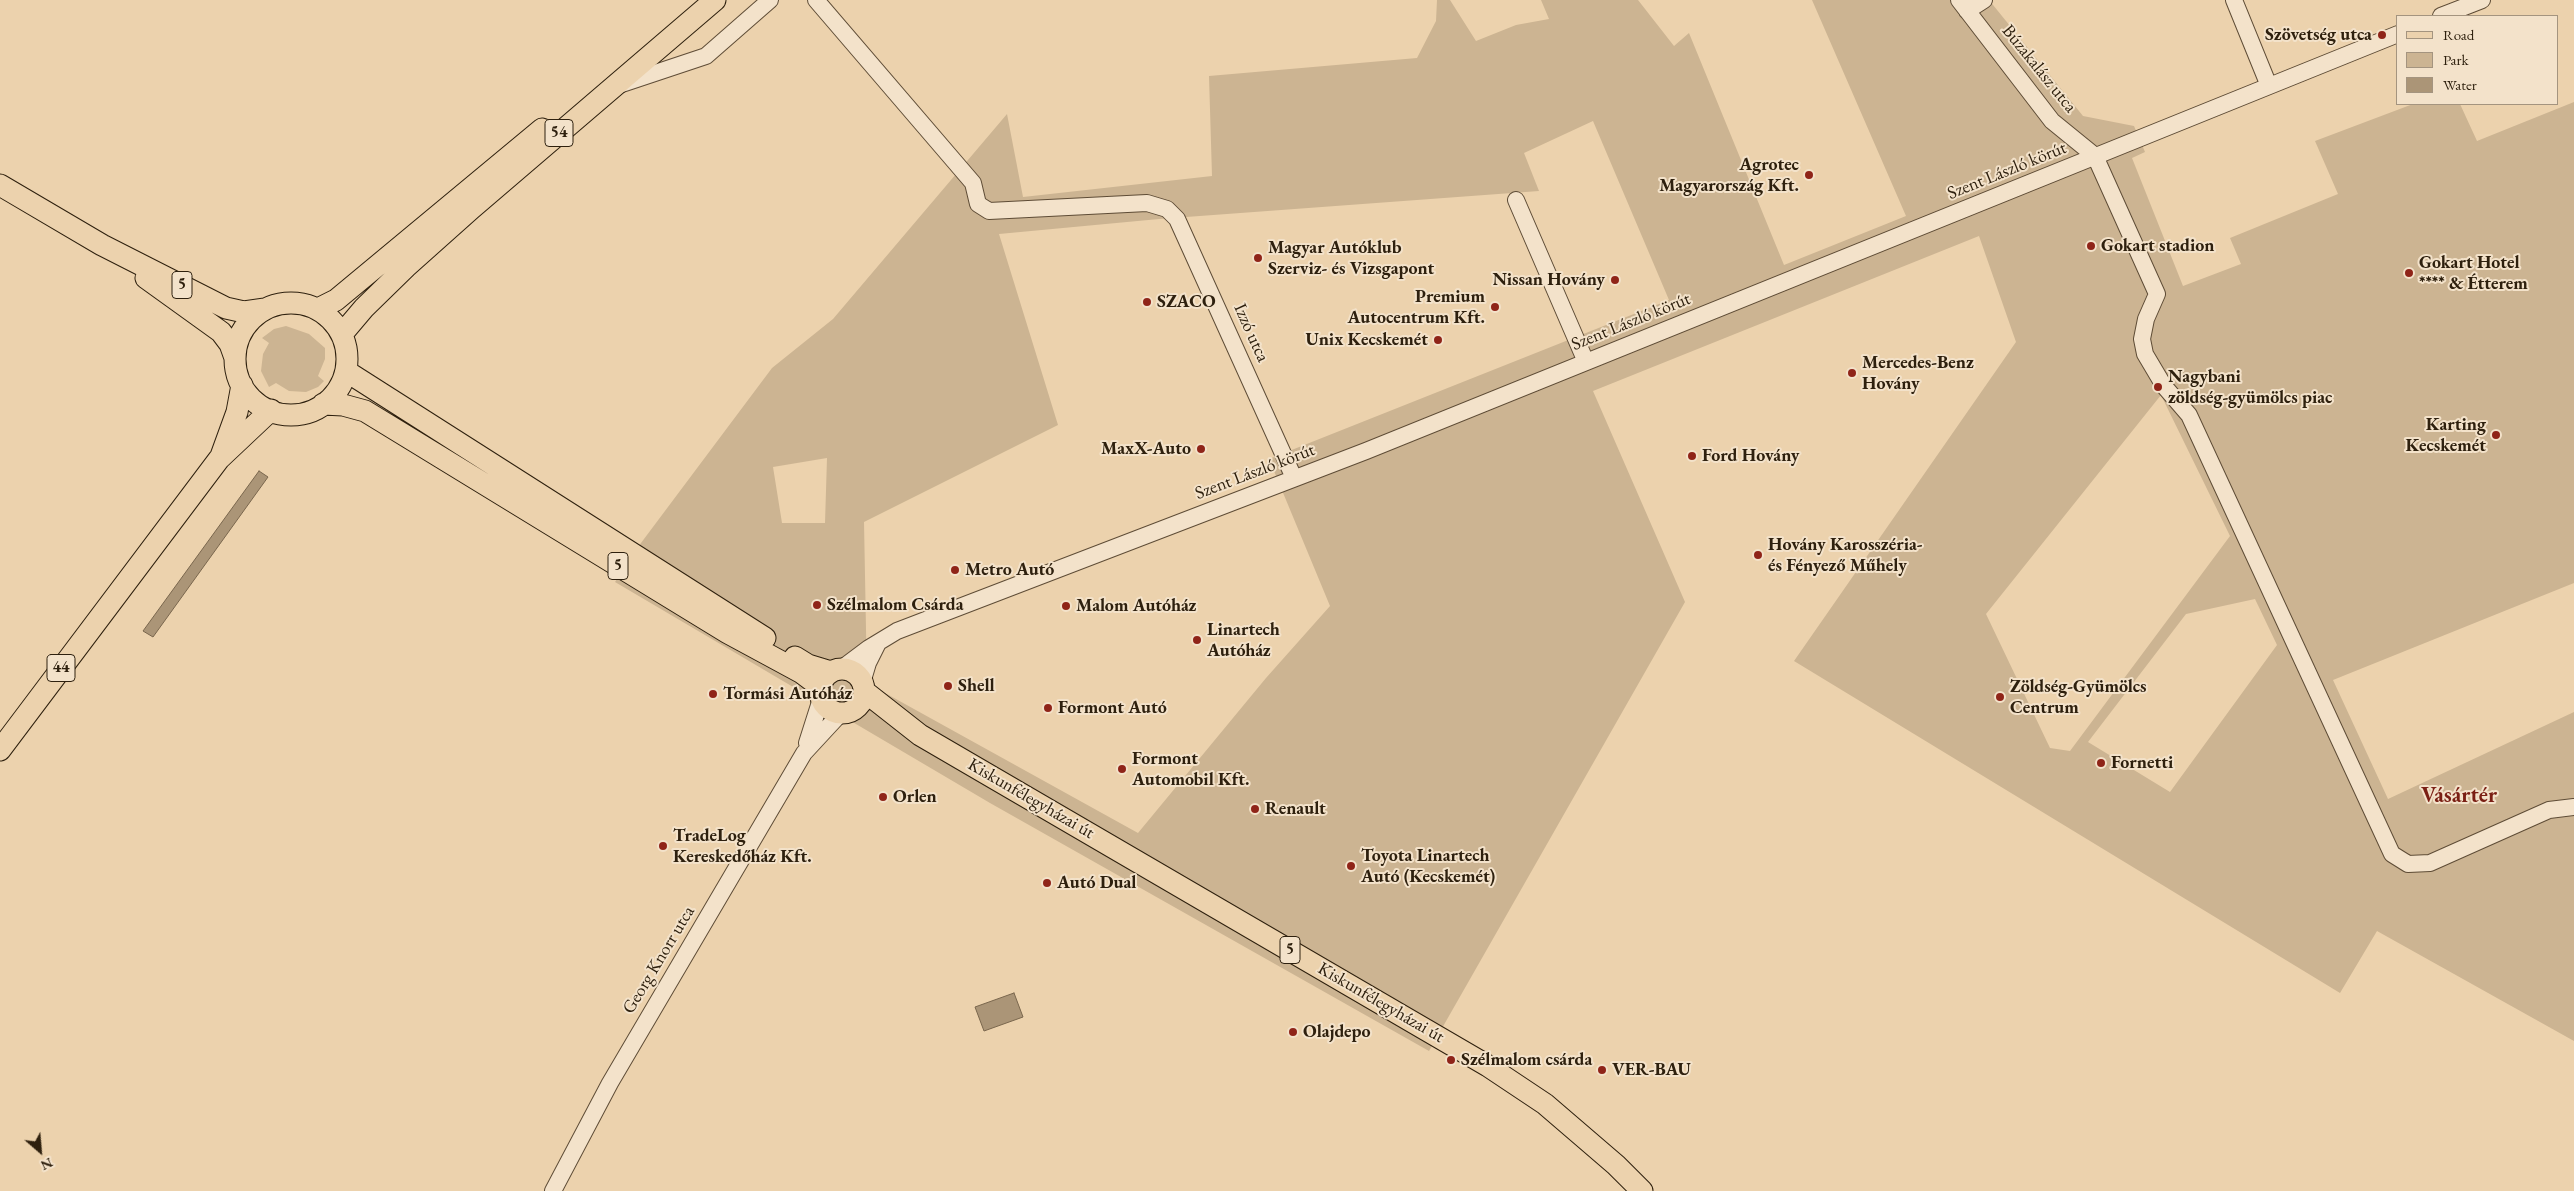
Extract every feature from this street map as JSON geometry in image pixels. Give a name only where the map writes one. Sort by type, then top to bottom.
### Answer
[{"type":"main road","name":"54","points":[[318,309],[336,300],[695,0]]},
{"type":"main road","name":"54","points":[[342,334],[364,308],[406,267],[715,0]]},
{"type":"main road","name":"5","points":[[0,185],[102,245],[226,308],[244,312],[286,303],[308,305],[318,309],[334,322],[342,334],[346,348],[346,372],[335,394],[312,410],[295,414],[271,410],[257,403],[242,385],[230,344],[220,332],[102,245]]},
{"type":"main road","name":"5","points":[[235,358],[238,343],[244,329],[253,318],[265,309]]},
{"type":"main road","name":"5","points":[[323,404],[343,405],[365,411],[513,490],[808,665],[854,672],[855,699],[829,709],[814,682],[802,673],[728,633],[513,490],[346,372]]},
{"type":"main road","name":"44","points":[[220,459],[237,412],[242,385]]},
{"type":"main road","name":"44","points":[[0,750],[220,459],[271,410]]},
{"type":"main road","points":[[820,695],[823,679],[836,670]]},
{"type":"main road","name":"Kiskunfélegyházai út","points":[[855,699],[1488,1066],[1545,1104],[1610,1160],[1642,1191]]},
{"type":"street","points":[[612,88],[706,56],[770,0]]},
{"type":"street","name":"Izzó utca","points":[[816,0],[973,183],[978,204],[989,211],[1148,203],[1167,209],[1177,219],[1294,478]]},
{"type":"street","points":[[1963,6],[1984,0]]},
{"type":"street","points":[[2234,0],[2269,86]]},
{"type":"street","points":[[2443,15],[2463,3],[2482,0]]},
{"type":"street","name":"Búzakalász utca","points":[[1963,6],[2052,121],[2095,156]]},
{"type":"street","name":"Szent László körút","points":[[836,670],[897,631],[1366,451],[2396,35]]},
{"type":"street","points":[[2095,156],[2157,294],[2146,319],[2142,339],[2145,354],[2164,386],[2189,415],[2392,854],[2408,864],[2430,863],[2548,810],[2574,807]]},
{"type":"street","points":[[1516,200],[1586,362]]},
{"type":"street","points":[[855,699],[868,663],[878,643]]},
{"type":"street","name":"Georg Knorr utca","points":[[804,753],[820,695]]},
{"type":"street","name":"Georg Knorr utca","points":[[553,1191],[610,1083],[804,753],[855,699]]},
{"type":"green space","points":[[1437,0],[1450,0],[1476,41],[1516,25],[1549,19],[1541,0],[1638,0],[1674,46],[1689,33],[1784,265],[1906,216],[1812,0],[1989,0],[2083,116],[2134,126],[2145,152],[2132,158],[2183,286],[2241,264],[2230,238],[2338,194],[2315,141],[2410,105],[2460,105],[2477,141],[2574,102],[2574,583],[2333,680],[2388,799],[2574,712],[2574,1041],[2377,931],[2340,993],[1794,661],[2016,342],[1979,236],[1593,391],[1685,602],[1429,1051],[990,803],[615,582],[641,543],[772,368],[833,319],[1007,114],[1023,197],[1212,176],[1209,76],[1417,58],[1436,21]],"holes":[[[1593,121],[1669,300],[1269,459],[1330,606],[1266,678],[1138,833],[867,683],[864,522],[1058,425],[999,234],[1159,219],[1539,191],[1524,153]],[[2161,395],[2230,536],[2070,751],[2050,748],[1986,614]],[[827,458],[825,523],[782,523],[773,467]],[[2255,599],[2277,645],[2170,792],[2088,742],[2186,614]]]},
{"type":"green space","points":[[286,326],[309,334],[325,348],[325,359],[318,376],[324,381],[318,387],[306,392],[289,391],[276,383],[269,387],[261,371],[263,354],[269,343],[262,338],[274,329]]},
{"type":"water","points":[[259,471],[268,477],[153,637],[143,631]]},
{"type":"water","points":[[1014,993],[1023,1017],[984,1031],[975,1007]]},
{"type":"place","name":"Szövetség utca","points":[[2382,35]]},
{"type":"place","name":"Agrotec Magyarország Kft.","points":[[1809,175]]},
{"type":"place","name":"Gokart stadion","points":[[2091,246]]},
{"type":"place","name":"Magyar Autóklub Szerviz- és Vizsgapont","points":[[1258,258]]},
{"type":"place","name":"Gokart Hotel **** & Étterem","points":[[2409,273]]},
{"type":"place","name":"Nissan Hovány","points":[[1615,280]]},
{"type":"place","name":"SZACO","points":[[1147,302]]},
{"type":"place","name":"Premium Autocentrum Kft.","points":[[1495,307]]},
{"type":"place","name":"Unix Kecskemét","points":[[1438,340]]},
{"type":"place","name":"Mercedes-Benz Hovány","points":[[1852,373]]},
{"type":"place","name":"Nagybani zöldség-gyümölcs piac","points":[[2158,387]]},
{"type":"place","name":"Karting Kecskemét","points":[[2496,435]]},
{"type":"place","name":"MaxX-Auto","points":[[1201,449]]},
{"type":"place","name":"Ford Hovány","points":[[1692,456]]},
{"type":"place","name":"Hovány Karosszéria- és Fényező Műhely","points":[[1758,555]]},
{"type":"place","name":"Metro Autó","points":[[955,570]]},
{"type":"place","name":"Szélmalom Csárda","points":[[817,605]]},
{"type":"place","name":"Malom Autóház","points":[[1066,606]]},
{"type":"place","name":"Linartech Autóház","points":[[1197,640]]},
{"type":"place","name":"Shell","points":[[948,686]]},
{"type":"place","name":"Tormási Autóház","points":[[713,694]]},
{"type":"place","name":"Zöldség-Gyümölcs Centrum","points":[[2000,697]]},
{"type":"place","name":"Formont Autó","points":[[1048,708]]},
{"type":"place","name":"Fornetti","points":[[2101,763]]},
{"type":"place","name":"Formont Automobil Kft.","points":[[1122,769]]},
{"type":"place","name":"Orlen","points":[[883,797]]},
{"type":"place","name":"Renault","points":[[1255,809]]},
{"type":"place","name":"TradeLog Kereskedőház Kft.","points":[[663,846]]},
{"type":"place","name":"Toyota Linartech Autó (Kecskemét)","points":[[1351,866]]},
{"type":"place","name":"Autó Dual","points":[[1047,883]]},
{"type":"place","name":"Olajdepo","points":[[1293,1032]]},
{"type":"place","name":"Szélmalom csárda","points":[[1451,1060]]},
{"type":"place","name":"VER-BAU","points":[[1602,1070]]},
{"type":"district","name":"Vásártér","points":[[2459,796]]}]
